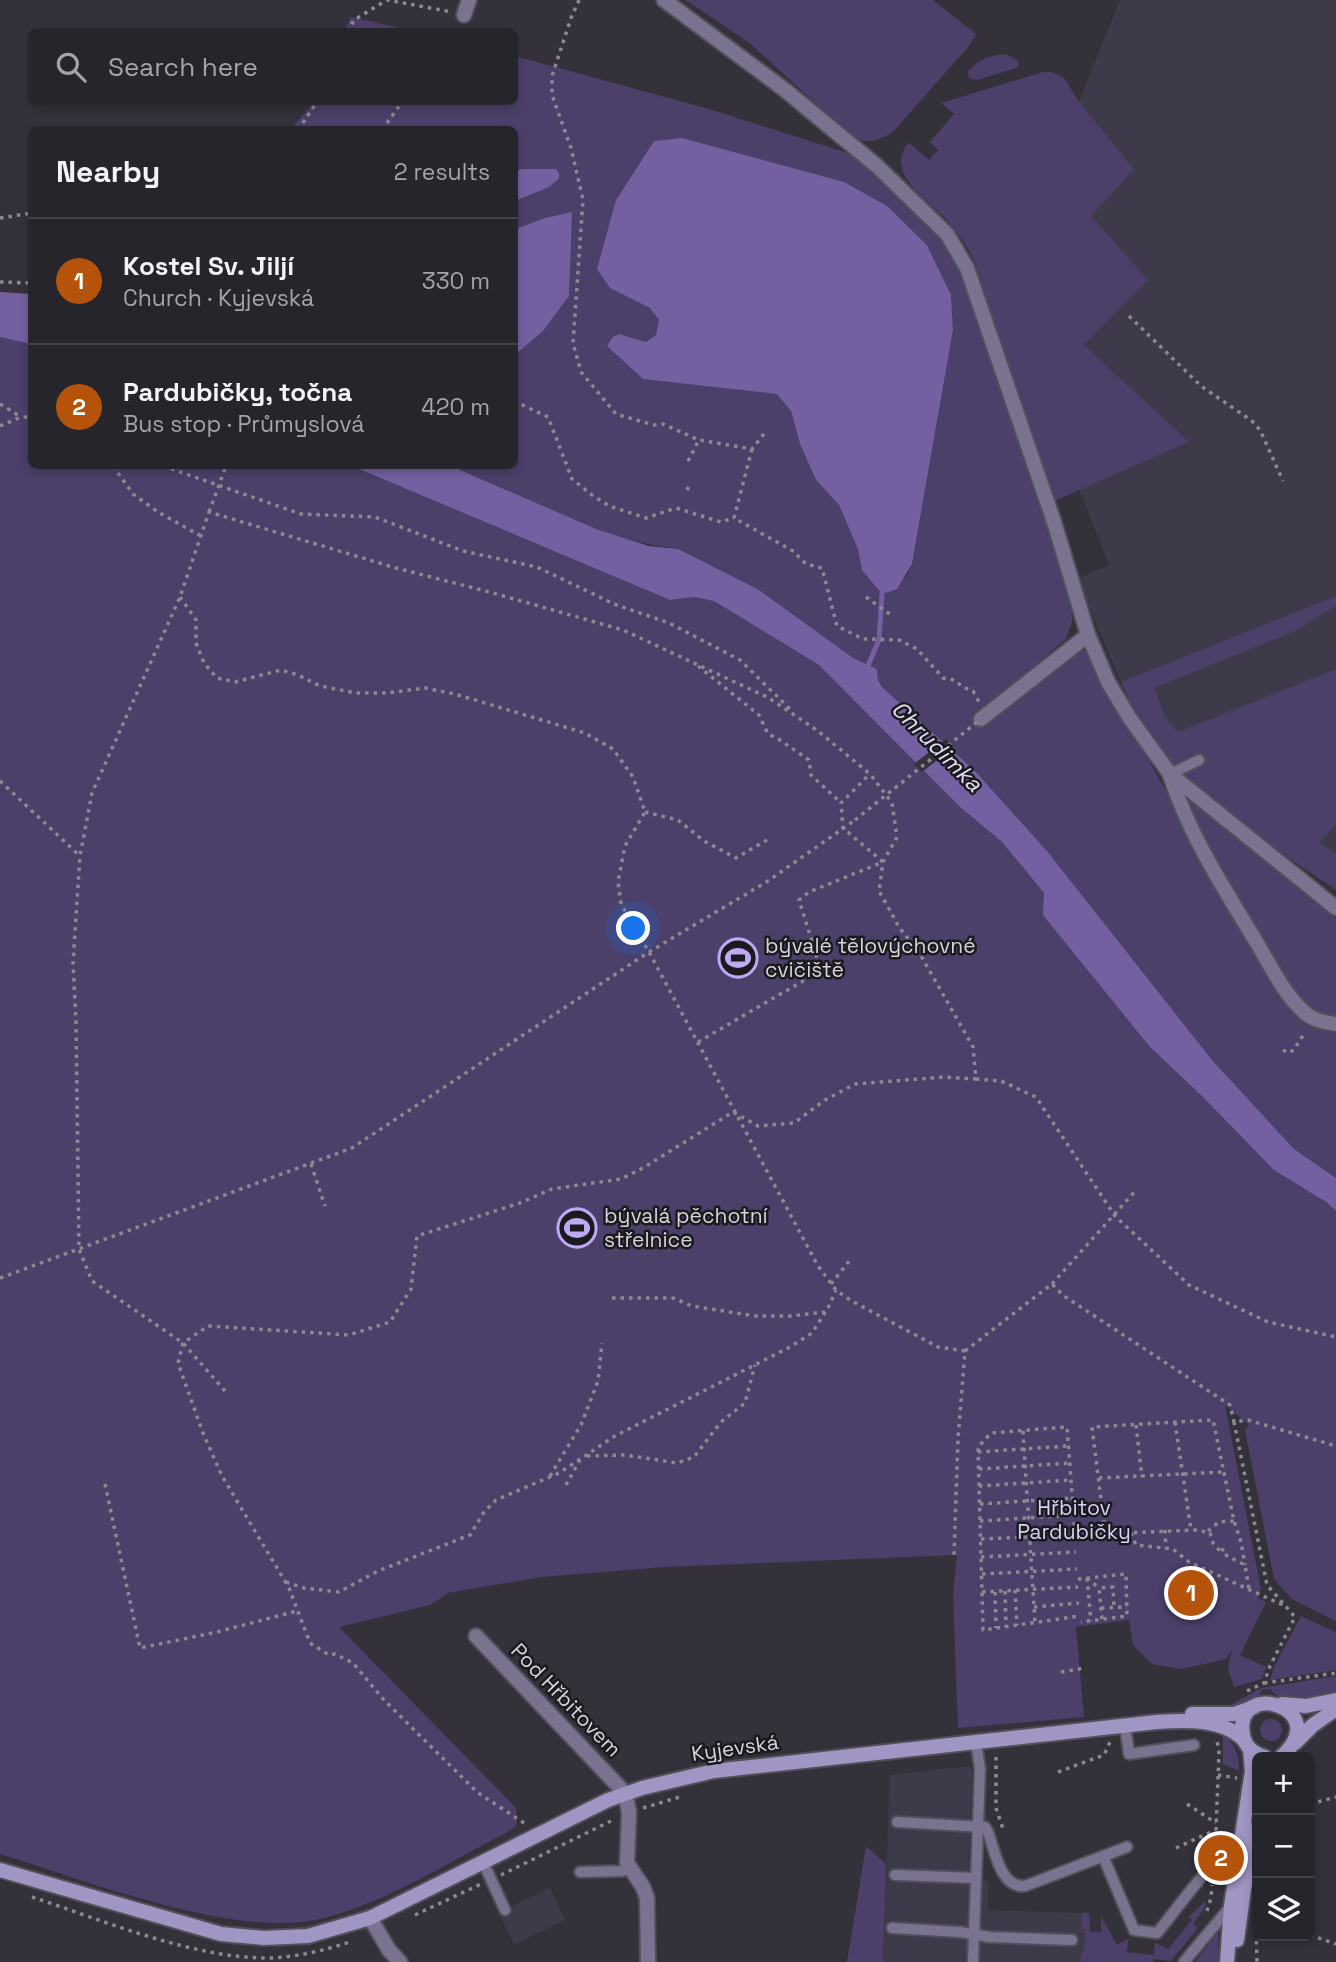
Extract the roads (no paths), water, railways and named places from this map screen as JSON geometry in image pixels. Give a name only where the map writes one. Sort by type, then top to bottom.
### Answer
[{"type":"street","points":[[464,15],[469,0]]},
{"type":"street","points":[[664,0],[785,90],[877,166],[934,220],[954,243],[967,268],[1061,543],[1088,635],[1108,682],[1129,717],[1170,774],[1336,908]]},
{"type":"street","points":[[986,714],[1088,635]]},
{"type":"street","points":[[1170,774],[1177,796],[1200,845],[1291,998],[1314,1019],[1336,1024]]},
{"type":"street","name":"Pod Hřbitovem","points":[[476,1636],[625,1793]]},
{"type":"street","points":[[1279,1703],[1306,1706],[1336,1700]]},
{"type":"street","name":"Kyjevská","points":[[1130,1724],[1190,1714],[1240,1713],[1265,1702],[1279,1703]]},
{"type":"street","points":[[1279,1703],[1292,1713],[1297,1723],[1298,1734],[1285,1752]]},
{"type":"street","points":[[1227,1962],[1231,1906],[1252,1771],[1242,1728],[1245,1718],[1257,1706]]},
{"type":"street","points":[[1285,1752],[1320,1718],[1336,1709]]},
{"type":"street","name":"Kyjevská","points":[[0,1870],[191,1927],[243,1937],[308,1936],[370,1918],[593,1806],[625,1793],[726,1769],[1170,1721],[1204,1723],[1231,1730],[1258,1752]]},
{"type":"street","points":[[625,1793],[629,1812],[627,1860],[629,1869],[643,1887],[647,1898],[648,1962]]},
{"type":"street","points":[[1235,1962],[1244,1889],[1252,1851]]},
{"type":"street","points":[[370,1918],[389,1951],[400,1962]]},
{"type":"lane","points":[[1170,774],[1199,760]]},
{"type":"lane","points":[[1130,1724],[1129,1754],[1194,1745]]},
{"type":"lane","points":[[973,1962],[980,1770],[976,1741]]},
{"type":"lane","points":[[897,1822],[985,1827],[1004,1875],[1013,1885],[1025,1886],[1127,1847]]},
{"type":"lane","points":[[1103,1856],[1133,1930],[1157,1933],[1203,1874],[1214,1870],[1236,1872]]},
{"type":"lane","points":[[483,1862],[505,1910]]},
{"type":"lane","points":[[580,1872],[629,1869]]},
{"type":"lane","points":[[895,1875],[976,1878]]},
{"type":"lane","points":[[1184,1962],[1231,1906]]},
{"type":"lane","points":[[892,1928],[989,1937],[1072,1940]]},
{"type":"water","points":[[682,138],[844,182],[887,206],[927,245],[951,295],[953,330],[912,564],[897,589],[882,594],[862,570],[858,549],[839,505],[816,480],[800,444],[791,411],[777,394],[643,379],[607,346],[613,337],[619,334],[646,342],[656,335],[659,320],[650,308],[610,288],[597,269],[616,200],[654,141]]},
{"type":"water","points":[[556,169],[559,179],[549,187],[518,200],[518,170]]},
{"type":"water","points":[[572,212],[569,296],[543,331],[518,352],[518,228]]},
{"type":"water","points":[[0,292],[28,294],[28,343],[0,337]]},
{"type":"water","name":"Chrudimka","points":[[359,469],[458,469],[596,529],[649,546],[678,549],[759,590],[853,658],[877,669],[882,687],[975,771],[1047,851],[1212,1060],[1294,1149],[1336,1178],[1336,1211],[1274,1170],[1150,1047],[1043,915],[1044,893],[1002,842],[960,807],[819,665],[714,601],[694,597],[670,600]]},
{"type":"waterway","points":[[867,668],[879,640],[882,594]]},
{"type":"place","name":"bývalé tělovýchovné cvičiště","points":[[738,958]]},
{"type":"place","name":"bývalá pěchotní střelnice","points":[[577,1228]]},
{"type":"place","name":"Kostel Sv. Jiljí","points":[[1191,1593]]},
{"type":"place","name":"Pardubičky, točna","points":[[1221,1858]]},
{"type":"park label","name":"Hřbitov Pardubičky","points":[[1074,1520]]}]
